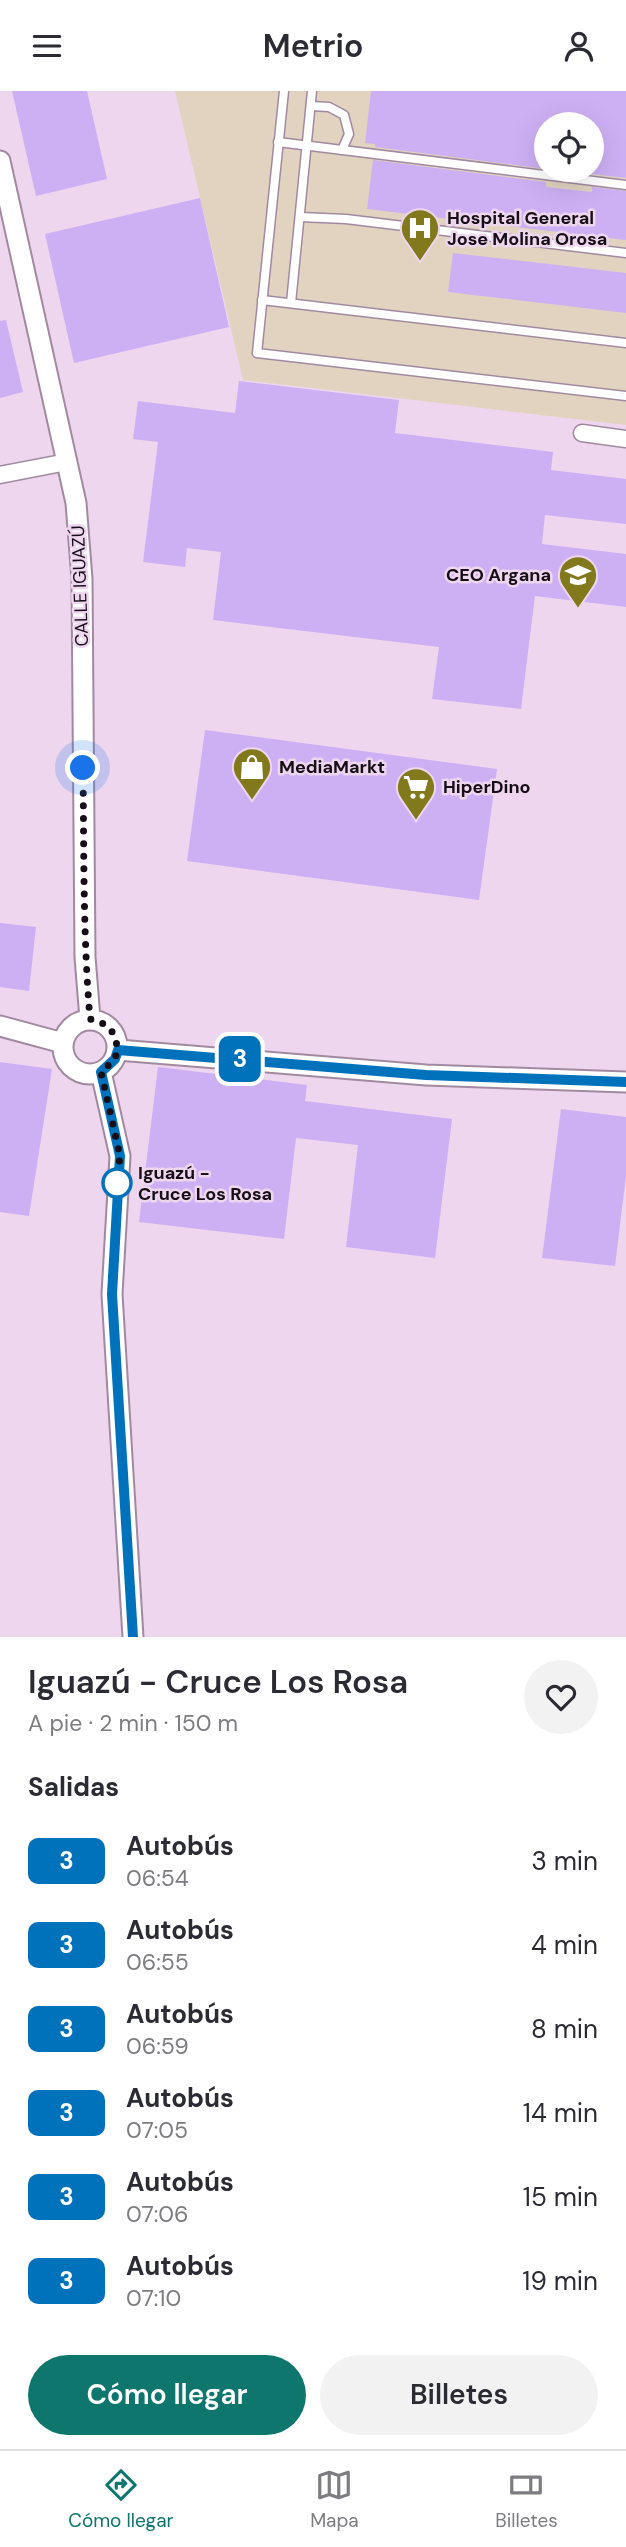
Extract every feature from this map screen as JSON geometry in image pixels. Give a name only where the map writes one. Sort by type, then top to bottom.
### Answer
[{"type":"street","name":"CALLE IGUAZÚ","points":[[0,161],[76,503],[82,579],[85,957],[90,1019]]},
{"type":"street","points":[[582,433],[626,439]]},
{"type":"street","points":[[0,475],[67,462]]},
{"type":"street","points":[[90,1019],[111,1028],[118,1050],[115,1059],[101,1072],[89,1075],[78,1072],[69,1065],[63,1043],[72,1026],[90,1019]]},
{"type":"street","points":[[0,1026],[63,1043]]},
{"type":"street","points":[[118,1050],[426,1075],[626,1082]]},
{"type":"street","points":[[101,1072],[120,1156],[112,1294],[133,1637]]},
{"type":"lane","points":[[284,91],[257,353],[626,396]]},
{"type":"lane","points":[[291,303],[312,91]]},
{"type":"lane","points":[[311,106],[329,107],[344,115],[349,134],[342,150]]},
{"type":"lane","points":[[278,142],[626,185]]},
{"type":"lane","points":[[300,217],[345,219],[626,253]]},
{"type":"lane","points":[[262,300],[626,343]]},
{"type":"shaded area","name":"Hospital General Jose Molina Orosa","points":[[175,91],[626,91],[626,425],[243,380]]},
{"type":"building","points":[[12,91],[87,91],[107,179],[36,196]]},
{"type":"building","points":[[371,91],[626,91],[626,178],[604,175],[604,112],[534,112],[534,167],[375,147],[375,144],[365,143]]},
{"type":"building","points":[[373,160],[546,182],[546,187],[592,192],[592,187],[626,191],[626,240],[367,209]]},
{"type":"building","points":[[200,198],[229,327],[74,363],[45,234]]},
{"type":"building","points":[[453,253],[626,273],[626,313],[448,292]]},
{"type":"building","points":[[6,320],[23,392],[0,398],[0,321]]},
{"type":"building","points":[[239,381],[399,400],[395,433],[553,452],[551,470],[626,479],[626,524],[545,515],[542,544],[626,554],[626,607],[535,596],[521,709],[432,699],[439,647],[213,620],[221,552],[187,548],[185,567],[143,562],[158,442],[133,439],[138,401],[235,413]]},
{"type":"building","points":[[205,730],[497,769],[479,900],[187,861]]},
{"type":"building","points":[[0,923],[36,927],[29,991],[0,987]]},
{"type":"building","points":[[0,1062],[52,1069],[29,1216],[0,1212]]},
{"type":"building","points":[[158,1067],[307,1085],[305,1101],[452,1119],[435,1258],[346,1247],[358,1145],[296,1138],[284,1239],[139,1222]]},
{"type":"building","points":[[561,1109],[626,1117],[626,1176],[615,1266],[542,1258]]},
{"type":"bus line","name":"3","points":[[133,1637],[112,1294],[113,1239],[120,1156],[101,1072],[109,1067],[118,1050],[426,1075],[626,1082]]},
{"type":"place","name":"Hospital General Jose Molina Orosa","points":[[420,262]]},
{"type":"place","name":"CEO Argana","points":[[578,609]]},
{"type":"place","name":"MediaMarkt","points":[[252,801]]},
{"type":"place","name":"HiperDino","points":[[416,821]]},
{"type":"place","name":"Iguazú - Cruce Los Rosa","points":[[117,1183]]},
{"type":"route","points":[[83,768],[85,957],[88,998],[90,1019],[101,1021],[111,1028],[118,1050],[109,1067],[101,1072],[120,1156],[117,1183]]}]
